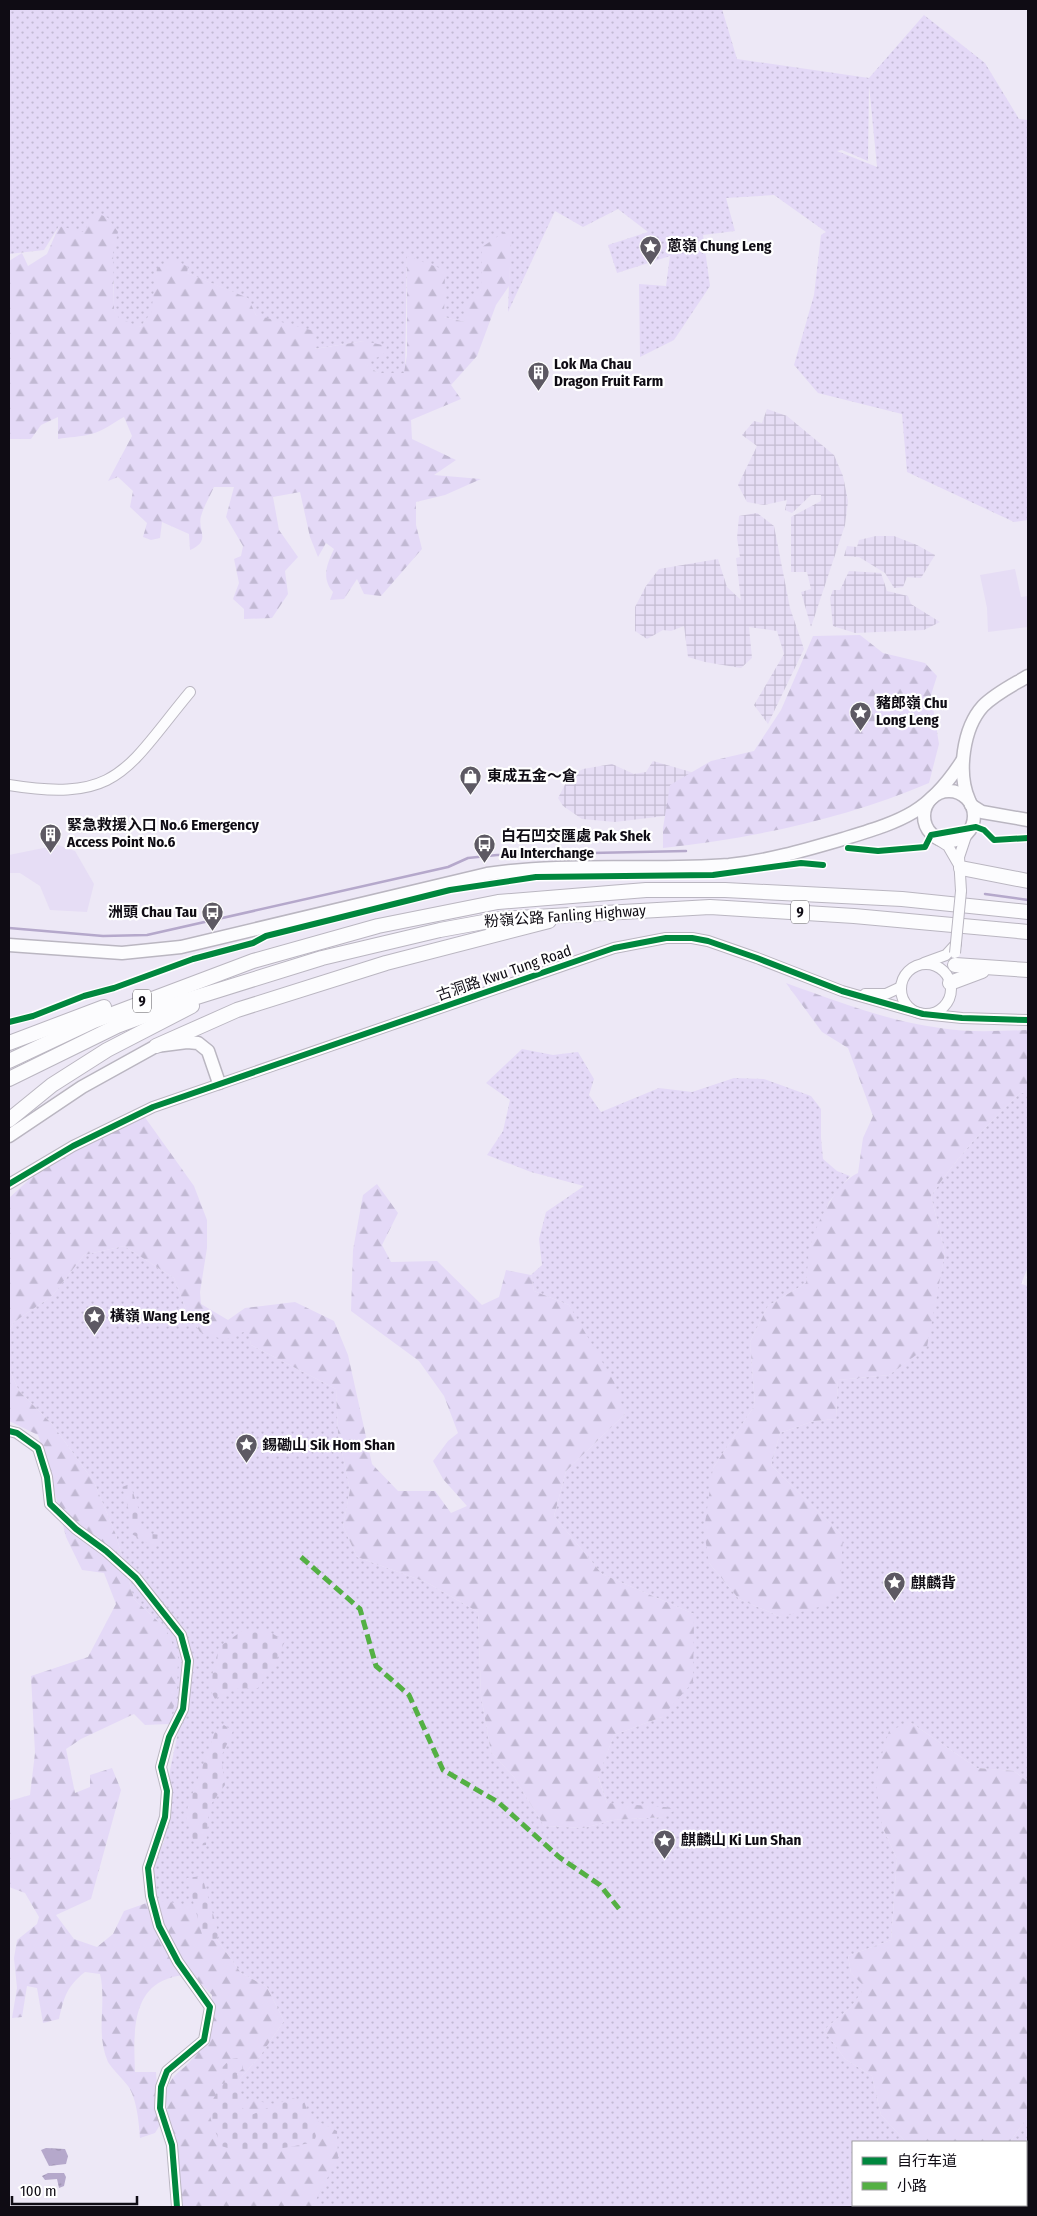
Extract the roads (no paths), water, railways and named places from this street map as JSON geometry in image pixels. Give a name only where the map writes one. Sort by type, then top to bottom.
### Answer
[{"type":"highway","points":[[961,868],[1028,881]]},
{"type":"highway","name":"粉嶺公路 Fanling Highway","points":[[9,1061],[94,1021],[253,960],[378,926],[498,902],[646,890],[806,893],[902,899],[1028,912]]},
{"type":"highway","name":"粉嶺公路 Fanling Highway","points":[[9,1079],[117,1026],[187,1000],[322,958],[440,930],[507,918],[724,908],[854,916],[1028,932]]},
{"type":"highway","points":[[156,1046],[237,1010],[368,968],[571,914]]},
{"type":"highway","points":[[9,1043],[155,988],[253,960]]},
{"type":"highway","points":[[953,964],[1022,970]]},
{"type":"highway","points":[[9,1120],[52,1085],[107,1050],[240,983]]},
{"type":"main road","points":[[970,829],[974,818],[962,780],[962,761],[974,718],[984,706],[1008,687],[1028,676]]},
{"type":"main road","points":[[933,835],[923,819],[927,803],[944,787],[962,761]]},
{"type":"main road","points":[[9,945],[122,953],[181,947],[487,874],[536,868],[729,865],[797,852],[898,822],[940,793],[949,791],[964,796],[970,804],[982,812],[1028,820]]},
{"type":"main road","points":[[898,822],[920,825],[933,835],[953,841],[970,829],[981,817],[1000,815]]},
{"type":"main road","points":[[9,1136],[65,1098],[156,1046],[187,1042],[198,1044],[208,1051],[220,1083]]},
{"type":"street","points":[[9,784],[40,789],[76,790],[94,787],[110,780],[129,766],[190,692]]},
{"type":"street","points":[[962,1018],[954,1015],[948,1000],[961,891],[961,850],[970,829]]},
{"type":"street","points":[[933,835],[952,851],[961,868]]},
{"type":"street","name":"古洞路 Kwu Tung Road","points":[[9,1184],[109,1127],[153,1107],[614,948],[666,938],[708,941],[842,991],[923,1014],[951,1018],[1028,1020]]},
{"type":"street","points":[[948,1000],[939,1010],[923,1014],[910,1008],[904,1002],[900,987],[906,973],[919,965],[946,955],[953,964],[951,1018]]},
{"type":"street","points":[[919,965],[953,964]]},
{"type":"street","points":[[842,991],[886,994],[900,987]]},
{"type":"street","points":[[9,1431],[18,1433],[38,1448],[47,1477],[50,1504],[76,1529],[106,1551],[136,1578],[181,1635],[188,1661],[183,1709],[169,1737],[161,1767],[167,1792],[164,1817],[148,1868],[151,1896],[159,1926],[178,1962],[210,2007],[204,2040],[167,2071],[162,2086],[160,2108],[172,2145],[177,2207]]},
{"type":"water","points":[[46,2148],[65,2149],[68,2156],[66,2164],[49,2166],[41,2150]]},
{"type":"water","points":[[48,2173],[64,2173],[66,2177],[64,2186],[59,2188],[57,2179],[45,2180],[42,2176]]},
{"type":"waterway","points":[[9,928],[103,936],[147,935],[448,867],[468,858],[497,855],[686,851]]},
{"type":"waterway","points":[[985,894],[1028,900]]},
{"type":"place","name":"蔥嶺 Chung Leng","points":[[651,265]]},
{"type":"place","name":"Lok Ma Chau Dragon Fruit Farm","points":[[538,392]]},
{"type":"place","name":"豬郎嶺 Chu Long Leng","points":[[860,731]]},
{"type":"place","name":"東成五金～倉","points":[[471,795]]},
{"type":"place","name":"緊急救援入口 No.6 Emergency Access Point No.6","points":[[51,853]]},
{"type":"place","name":"白石凹交匯處 Pak Shek Au Interchange","points":[[485,864]]},
{"type":"place","name":"洲頭 Chau Tau","points":[[213,931]]},
{"type":"place","name":"橫嶺 Wang Leng","points":[[94,1335]]},
{"type":"place","name":"錫磡山 Sik Hom Shan","points":[[246,1464]]},
{"type":"place","name":"麒麟背","points":[[895,1602]]},
{"type":"place","name":"麒麟山 Ki Lun Shan","points":[[665,1859]]}]
